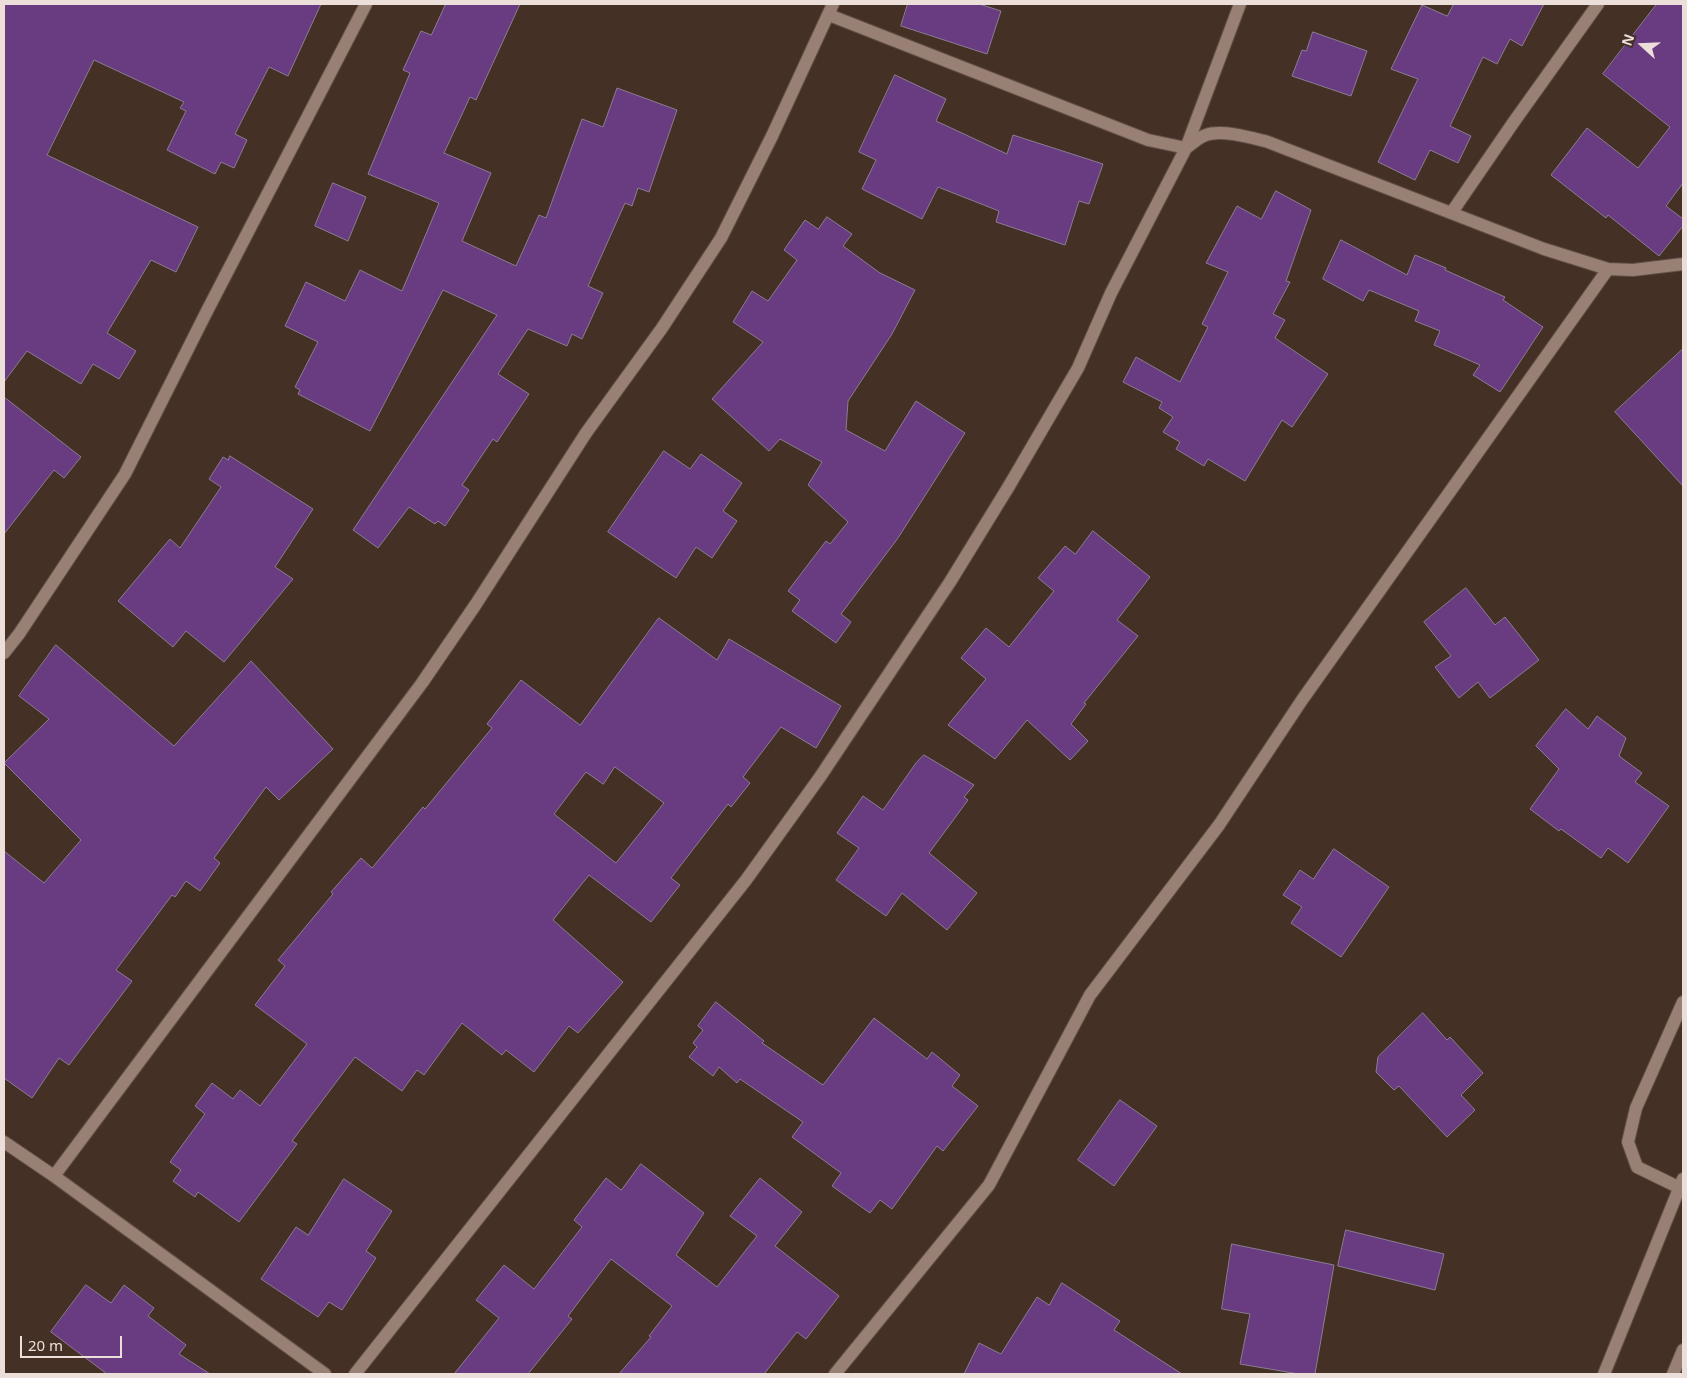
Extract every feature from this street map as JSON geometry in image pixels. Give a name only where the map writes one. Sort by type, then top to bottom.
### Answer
[{"type":"street","points":[[4,653],[19,634],[124,474],[366,4]]},
{"type":"street","points":[[356,1374],[746,880],[825,768],[950,582],[1073,376],[1111,293],[1186,148],[1240,4]]},
{"type":"street","points":[[1452,212],[1513,122],[1598,4]]},
{"type":"street","points":[[54,1176],[422,683],[476,604],[586,433],[662,328],[721,238],[772,136],[831,9],[1148,140],[1186,148],[1206,134],[1221,133],[1251,138],[1268,142],[1544,249],[1608,269],[1633,270],[1683,264]]},
{"type":"street","points":[[836,1374],[989,1185],[1090,995],[1219,825],[1302,700],[1608,269]]},
{"type":"street","points":[[1604,1374],[1681,1184],[1637,1167],[1628,1142],[1636,1108],[1683,1002]]},
{"type":"street","points":[[4,1142],[54,1176],[325,1374]]},
{"type":"street","points":[[1673,1374],[1683,1350]]},
{"type":"building","points":[[4,4],[321,4],[288,76],[269,67],[235,134],[247,140],[234,168],[221,162],[215,174],[167,150],[186,111],[180,108],[184,102],[94,60],[47,155],[198,227],[176,272],[151,260],[107,333],[136,351],[119,379],[93,364],[81,384],[27,351],[4,382]]},
{"type":"building","points":[[446,4],[520,4],[476,100],[470,97],[444,153],[491,173],[462,241],[516,266],[539,215],[546,218],[582,119],[603,127],[617,88],[677,110],[649,192],[638,188],[632,206],[625,203],[588,286],[603,293],[582,339],[572,334],[567,346],[528,329],[498,374],[529,394],[497,442],[493,439],[462,485],[469,490],[445,526],[438,521],[435,524],[409,507],[378,548],[353,530],[497,315],[443,290],[370,431],[298,394],[300,390],[295,387],[318,342],[285,326],[306,282],[345,301],[360,270],[402,291],[439,203],[368,174],[410,73],[403,70],[421,31],[431,35]]},
{"type":"building","points":[[908,4],[979,4],[1001,11],[987,54],[901,26]]},
{"type":"building","points":[[1454,4],[1544,4],[1522,46],[1510,39],[1497,64],[1483,57],[1450,126],[1471,136],[1458,163],[1430,150],[1415,180],[1378,162],[1418,79],[1391,69],[1422,5],[1447,16]]},
{"type":"building","points":[[1657,4],[1683,4],[1683,183],[1666,206],[1683,219],[1683,226],[1659,256],[1608,215],[1606,218],[1551,175],[1587,128],[1638,168],[1670,127],[1603,74]]},
{"type":"building","points":[[1313,32],[1367,51],[1351,96],[1292,76],[1302,50],[1306,51]]},
{"type":"building","points":[[895,75],[946,99],[936,121],[1007,154],[1013,135],[1103,164],[1089,204],[1079,201],[1065,245],[996,222],[999,211],[938,187],[922,219],[862,189],[876,160],[859,152]]},
{"type":"building","points":[[333,183],[366,197],[348,241],[315,226]]},
{"type":"building","points":[[1276,191],[1311,210],[1286,281],[1290,282],[1273,314],[1285,320],[1275,338],[1328,374],[1292,427],[1282,420],[1245,481],[1208,459],[1204,466],[1176,449],[1180,442],[1163,432],[1173,417],[1159,408],[1162,402],[1123,382],[1136,357],[1180,382],[1208,327],[1202,324],[1228,272],[1206,263],[1237,206],[1261,219]]},
{"type":"building","points":[[827,217],[852,234],[843,246],[880,273],[915,290],[892,334],[848,401],[846,430],[885,451],[916,401],[965,433],[898,538],[841,614],[851,622],[836,643],[792,611],[800,600],[788,591],[826,541],[830,544],[848,522],[808,485],[822,462],[780,439],[769,451],[712,399],[763,342],[733,322],[752,291],[768,301],[797,260],[784,250],[805,220],[818,229]]},
{"type":"building","points":[[1341,240],[1407,275],[1415,255],[1446,268],[1445,270],[1505,297],[1503,300],[1543,327],[1500,392],[1473,375],[1480,365],[1434,345],[1440,331],[1415,321],[1419,311],[1369,290],[1363,301],[1323,279]]},
{"type":"building","points":[[1683,349],[1683,486],[1615,412]]},
{"type":"building","points":[[4,397],[81,457],[64,478],[54,470],[4,534]]},
{"type":"building","points":[[664,451],[690,469],[701,454],[742,483],[723,511],[737,521],[712,558],[696,547],[676,578],[608,532]]},
{"type":"building","points":[[230,456],[313,509],[275,567],[293,579],[224,662],[186,631],[173,647],[118,601],[170,539],[180,548],[221,487],[209,479],[223,457],[228,460]]},
{"type":"building","points":[[1093,531],[1150,577],[1117,620],[1138,636],[1084,703],[1086,704],[1071,724],[1088,741],[1070,760],[1027,720],[995,759],[948,725],[986,679],[961,658],[986,628],[1009,647],[1054,591],[1038,578],[1065,546],[1075,554]]},
{"type":"building","points":[[1466,588],[1495,625],[1505,617],[1539,660],[1490,698],[1478,682],[1459,698],[1435,667],[1451,656],[1424,622]]},
{"type":"building","points":[[659,618],[717,660],[729,639],[841,706],[816,748],[781,727],[743,777],[750,783],[731,807],[728,804],[671,878],[680,885],[651,922],[589,875],[553,920],[623,982],[578,1033],[569,1026],[534,1072],[506,1050],[502,1055],[462,1023],[424,1075],[417,1070],[402,1091],[355,1057],[292,1141],[297,1144],[239,1222],[198,1192],[195,1197],[173,1181],[181,1170],[170,1162],[205,1114],[195,1106],[212,1083],[233,1099],[240,1090],[260,1106],[307,1044],[255,1005],[285,966],[278,960],[333,894],[331,892],[361,858],[372,868],[423,807],[425,809],[492,728],[487,724],[521,680],[580,725]],"holes":[[[615,767],[664,803],[616,863],[554,814],[586,772],[603,784]]]},
{"type":"building","points":[[56,645],[174,746],[251,661],[333,749],[279,800],[266,787],[214,858],[220,863],[200,891],[186,881],[175,897],[172,895],[116,970],[132,981],[69,1065],[59,1058],[32,1098],[4,1078],[4,851],[44,883],[81,840],[4,763],[49,719],[19,696]]},
{"type":"building","points":[[1566,709],[1588,729],[1597,716],[1626,738],[1619,756],[1642,773],[1635,782],[1669,806],[1628,863],[1608,848],[1601,858],[1561,829],[1559,831],[1530,809],[1559,769],[1536,746]]},
{"type":"building","points":[[924,755],[974,785],[964,797],[968,800],[929,853],[977,893],[947,930],[902,893],[886,916],[836,880],[859,848],[837,833],[863,796],[883,810],[916,763]]},
{"type":"building","points":[[1334,849],[1389,887],[1341,957],[1291,923],[1302,907],[1283,895],[1300,870],[1313,879]]},
{"type":"building","points":[[716,1002],[764,1041],[762,1043],[823,1085],[874,1018],[927,1059],[932,1052],[960,1075],[952,1086],[978,1106],[943,1151],[937,1146],[892,1209],[880,1200],[870,1213],[832,1186],[841,1173],[792,1137],[803,1122],[740,1079],[737,1083],[719,1067],[713,1076],[689,1057],[697,1047],[693,1043],[703,1030],[698,1026]]},
{"type":"building","points":[[1423,1013],[1447,1040],[1450,1037],[1483,1073],[1461,1095],[1475,1110],[1447,1137],[1399,1086],[1394,1090],[1376,1072],[1378,1057]]},
{"type":"building","points":[[1120,1100],[1157,1126],[1114,1186],[1078,1160]]},
{"type":"building","points":[[641,1164],[704,1213],[676,1255],[717,1287],[757,1236],[730,1216],[760,1178],[802,1212],[775,1246],[839,1296],[806,1339],[797,1332],[764,1374],[619,1374],[651,1337],[649,1336],[672,1306],[611,1259],[568,1316],[572,1319],[528,1374],[454,1374],[499,1318],[476,1300],[504,1265],[534,1289],[582,1227],[574,1220],[606,1178],[621,1190]]},
{"type":"building","points":[[344,1179],[392,1211],[366,1251],[376,1258],[342,1310],[329,1302],[318,1317],[261,1279],[296,1227],[308,1235]]},
{"type":"building","points":[[1346,1230],[1444,1254],[1435,1290],[1338,1266]]},
{"type":"building","points":[[1232,1244],[1334,1265],[1315,1374],[1299,1374],[1240,1364],[1250,1314],[1222,1309]]},
{"type":"building","points":[[1062,1283],[1120,1321],[1114,1330],[1182,1374],[964,1374],[979,1343],[1001,1354],[1037,1297],[1049,1305]]},
{"type":"building","points":[[86,1285],[111,1303],[124,1285],[154,1308],[148,1316],[186,1345],[179,1354],[210,1374],[107,1374],[51,1332]]}]
